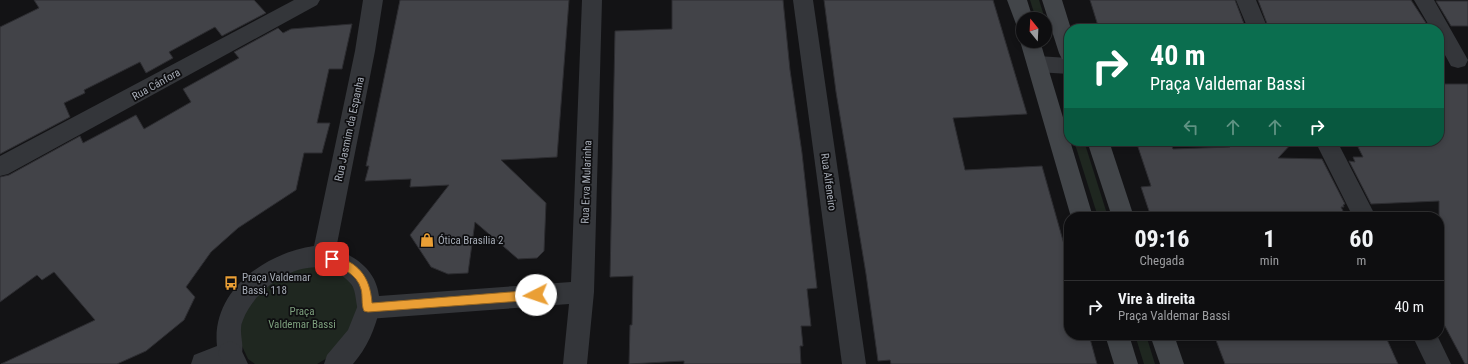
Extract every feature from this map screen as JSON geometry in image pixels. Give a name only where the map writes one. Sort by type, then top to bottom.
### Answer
[{"type":"main road","points":[[1018,0],[1021,12]]},
{"type":"main road","points":[[1052,0],[1064,37]]},
{"type":"main road","points":[[1032,48],[1081,212]]},
{"type":"main road","points":[[1100,146],[1121,212]]},
{"type":"main road","points":[[1119,340],[1126,364]]},
{"type":"main road","points":[[1164,340],[1172,364]]},
{"type":"street","name":"Rua Cánfora","points":[[0,167],[310,0]]},
{"type":"street","name":"Rua Jasmim da Espanha","points":[[323,257],[365,51],[373,0]]},
{"type":"street","name":"Rua Erva Mularinha","points":[[575,364],[582,292],[592,0]]},
{"type":"street","name":"Rua Alfeneiro","points":[[803,0],[854,364]]},
{"type":"street","points":[[1246,0],[1256,24]]},
{"type":"street","points":[[1424,0],[1436,24]]},
{"type":"street","points":[[1444,39],[1455,60]]},
{"type":"street","points":[[1037,64],[1064,66]]},
{"type":"street","points":[[1329,146],[1362,212]]},
{"type":"street","points":[[202,364],[233,358],[228,334],[233,315],[244,295],[260,278],[280,265],[302,258],[323,257],[342,262],[357,272],[366,288],[368,308],[363,328],[352,348],[336,364]]},
{"type":"street","points":[[368,308],[582,292]]},
{"type":"street","points":[[1427,340],[1439,364]]},
{"type":"green space","points":[[1030,0],[1039,0],[1043,12],[1034,12]]},
{"type":"green space","points":[[1076,146],[1086,146],[1106,212],[1096,212]]},
{"type":"green space","name":"Praça Valdemar Bassi","points":[[320,265],[336,270],[348,279],[356,292],[358,309],[354,326],[329,357],[317,364],[255,364],[248,359],[242,346],[240,332],[243,315],[267,284],[302,267]]},
{"type":"green space","points":[[1137,340],[1148,340],[1155,364],[1144,364]]},
{"type":"building","points":[[34,0],[254,0],[266,13],[222,36],[215,27],[169,52],[173,58],[146,73],[140,62],[84,90],[85,93],[64,103],[70,117],[0,154],[0,27],[39,8]]},
{"type":"building","points":[[400,0],[569,0],[557,157],[501,160],[546,203],[544,251],[537,258],[518,259],[475,222],[468,273],[448,274],[431,267],[410,235],[449,185],[410,187],[411,179],[365,181],[369,166],[366,166]]},
{"type":"building","points":[[672,0],[783,0],[790,70],[802,153],[817,288],[807,289],[811,326],[801,326],[803,346],[800,346],[801,364],[684,364],[684,361],[629,364],[630,325],[632,325],[633,276],[610,277],[615,31],[672,29]]},
{"type":"building","points":[[824,0],[993,0],[1027,114],[953,118],[965,170],[1042,166],[1064,244],[1064,340],[1090,340],[1097,364],[891,364],[890,360],[878,361],[866,274],[836,92]]},
{"type":"building","points":[[1090,0],[1235,0],[1244,24],[1097,24]]},
{"type":"building","points":[[1258,0],[1411,0],[1427,24],[1267,24]]},
{"type":"building","points":[[1436,1],[1468,1],[1468,26],[1451,26]]},
{"type":"building","points":[[352,24],[342,69],[329,69],[317,123],[330,123],[322,153],[304,153],[296,190],[238,228],[211,252],[186,287],[195,297],[184,320],[146,351],[117,364],[1,364],[95,320],[54,272],[42,280],[37,275],[0,302],[0,177],[9,175],[80,136],[83,143],[136,115],[144,129],[191,102],[183,89],[239,58],[234,52],[278,28],[283,33],[291,29]]},
{"type":"building","points":[[1444,84],[1468,84],[1468,364],[1465,364],[1444,324],[1444,212],[1439,212],[1439,201],[1371,204],[1349,161],[1355,162],[1353,157],[1363,157],[1358,146],[1444,146]]},
{"type":"building","points":[[1138,146],[1172,146],[1173,149],[1230,146],[1289,146],[1278,158],[1322,159],[1345,204],[1343,205],[1344,207],[1341,207],[1344,212],[1149,212],[1141,187],[1151,186]]},
{"type":"building","points":[[1216,340],[1387,340],[1398,364],[1225,364]]},
{"type":"place","name":"Ótica Brasília 2","points":[[427,240]]},
{"type":"place","name":"Praça Valdemar Bassi, 118","points":[[231,283]]},
{"type":"route","points":[[332,259],[342,262],[357,272],[366,288],[368,308],[536,295]]}]
